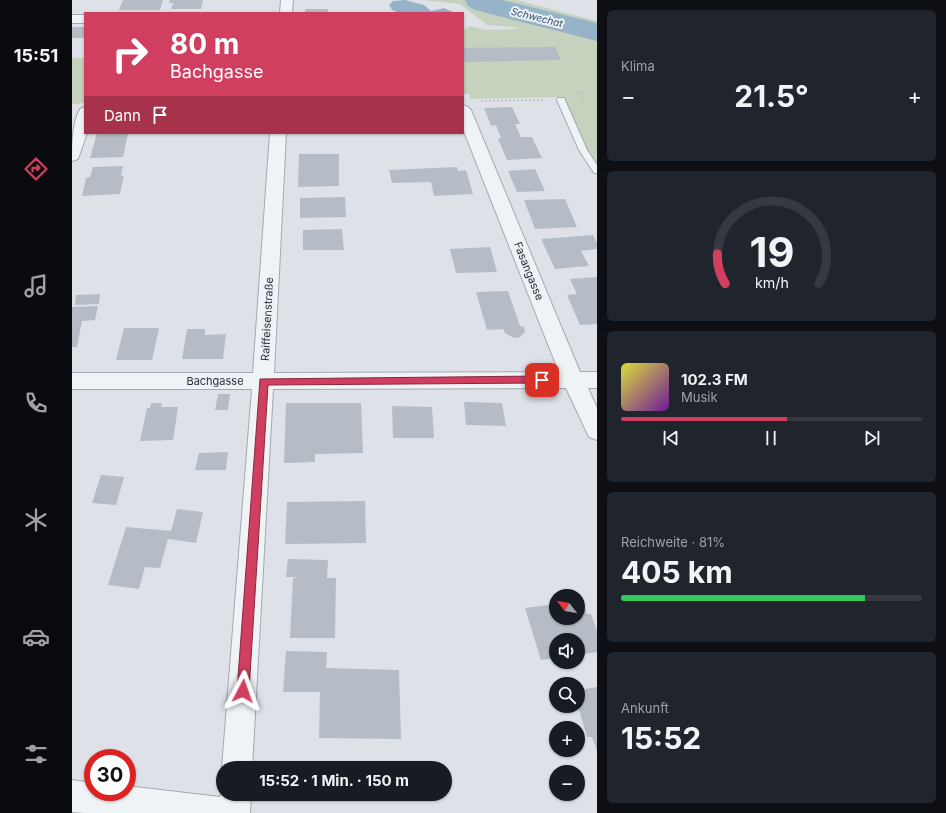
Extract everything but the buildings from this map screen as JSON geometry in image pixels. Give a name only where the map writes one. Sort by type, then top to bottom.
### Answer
[{"type":"street","points":[[286,12],[287,0]]},
{"type":"street","points":[[72,19],[84,19]]},
{"type":"street","name":"Fasangasse","points":[[470,105],[573,380],[597,431]]},
{"type":"street","points":[[72,111],[84,111]]},
{"type":"street","points":[[72,156],[84,114]]},
{"type":"street","name":"Raiffeisenstraße","points":[[237,761],[264,382],[278,134]]},
{"type":"street","name":"Bachgasse","points":[[72,381],[264,382],[597,380]]},
{"type":"street","points":[[72,796],[227,813]]},
{"type":"street","points":[[234,813],[235,801]]},
{"type":"lane","points":[[561,100],[583,150],[597,171]]},
{"type":"path","points":[[470,105],[561,100]]},
{"type":"green space","points":[[422,0],[516,0],[597,21],[597,166],[585,148],[563,97],[470,99],[469,94],[464,94],[464,29],[470,26],[486,30],[518,29],[513,27],[487,25],[460,4]]},
{"type":"green space","points":[[72,58],[84,58],[84,103],[72,104]]},
{"type":"water","points":[[405,0],[424,5],[431,11],[444,8],[453,12],[397,12],[392,10],[389,5],[393,1]]},
{"type":"waterway","name":"Schwechat","points":[[478,0],[485,4],[597,32]]},
{"type":"route","points":[[243,691],[264,382],[542,380]]}]
